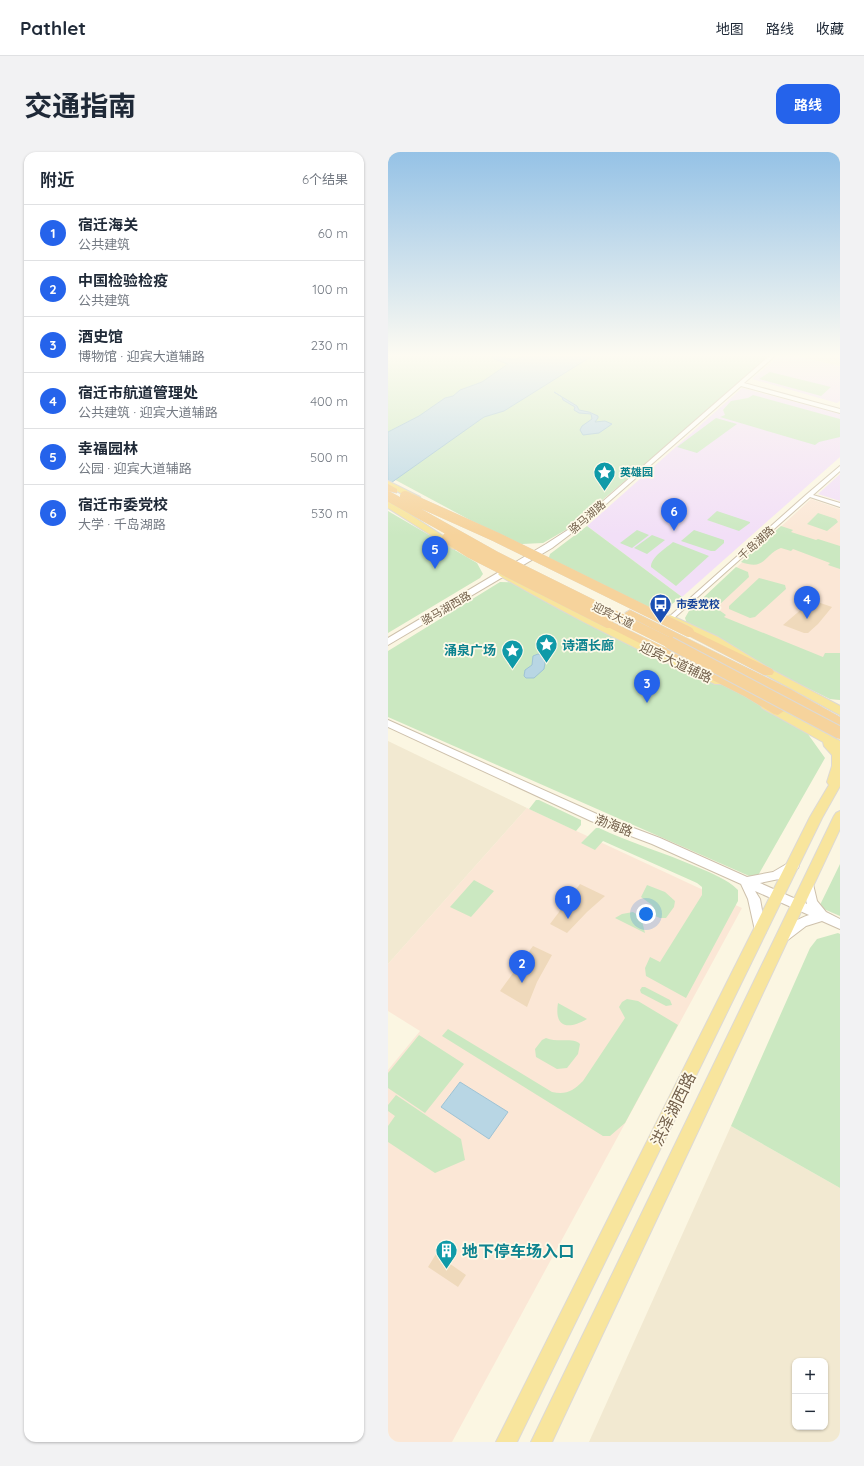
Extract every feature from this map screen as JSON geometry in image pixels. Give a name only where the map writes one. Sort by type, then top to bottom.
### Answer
[{"type":"highway","points":[[392,491],[496,537],[768,672]]},
{"type":"highway","name":"迎宾大道","points":[[392,491],[478,538],[681,638],[840,722]]},
{"type":"highway","name":"迎宾大道","points":[[392,491],[497,557],[704,660],[840,733]]},
{"type":"highway","points":[[388,500],[470,553],[748,694],[778,711]]},
{"type":"main road","points":[[388,483],[392,491],[517,550],[561,566],[672,618],[714,639],[768,672],[783,680],[800,686],[840,709]]},
{"type":"main road","name":"迎宾大道辅路","points":[[388,504],[536,593],[677,664],[732,688],[778,711],[840,746]]},
{"type":"main road","points":[[778,711],[829,744],[838,754],[837,773],[816,817]]},
{"type":"main road","name":"洪泽湖西路","points":[[506,1442],[794,865],[816,817],[840,776]]},
{"type":"main road","name":"洪泽湖西路","points":[[541,1442],[840,816]]},
{"type":"main road","points":[[818,863],[840,834]]},
{"type":"street","name":"骆马湖路","points":[[503,574],[561,538],[594,513],[658,453],[701,416]]},
{"type":"street","name":"千岛湖路","points":[[672,618],[840,468]]},
{"type":"street","points":[[809,495],[840,505]]},
{"type":"street","points":[[517,550],[534,551],[543,548],[594,513]]},
{"type":"street","name":"骆马湖西路","points":[[388,642],[503,574]]},
{"type":"street","name":"渤海路","points":[[388,723],[595,818],[656,841],[840,924]]},
{"type":"street","points":[[760,933],[754,899],[745,881],[755,881],[775,876],[794,865]]},
{"type":"street","points":[[780,942],[793,927],[802,922],[822,916],[812,903],[808,883]]},
{"type":"shaded area","points":[[710,416],[840,416],[840,457],[682,597],[587,526]]},
{"type":"shaded area","points":[[840,474],[840,501],[818,494]]},
{"type":"shaded area","points":[[811,499],[840,509],[840,700],[830,699],[685,618],[689,611]]},
{"type":"shaded area","points":[[388,741],[527,808],[388,964]]},
{"type":"shaded area","points":[[527,808],[742,908],[452,1442],[388,1442],[388,1070],[420,1031],[388,1011],[388,964]]},
{"type":"shaded area","points":[[731,1126],[840,1188],[840,1442],[589,1442]]},
{"type":"green space","points":[[388,416],[700,416],[569,528],[543,543],[522,544],[511,542],[388,476]]},
{"type":"green space","points":[[830,416],[840,419],[840,437],[819,442],[815,445],[720,417]]},
{"type":"green space","points":[[716,418],[737,424],[697,453],[677,447]]},
{"type":"green space","points":[[388,511],[477,563],[483,574],[480,578],[388,633]]},
{"type":"green space","points":[[717,511],[750,523],[739,531],[707,520]]},
{"type":"green space","points":[[818,513],[836,519],[838,522],[827,531],[807,524]]},
{"type":"green space","points":[[587,526],[682,597],[669,606],[654,610],[548,560],[550,554]]},
{"type":"green space","points":[[781,526],[793,530],[791,532],[840,546],[840,569],[828,565],[830,563],[793,549],[791,551],[781,548],[771,554],[764,561],[755,565],[741,562]]},
{"type":"green space","points":[[637,530],[649,535],[632,548],[620,543]]},
{"type":"green space","points":[[694,530],[724,540],[724,543],[715,551],[711,551],[681,541]]},
{"type":"green space","points":[[652,535],[665,540],[647,554],[634,548]]},
{"type":"green space","points":[[673,542],[709,556],[676,586],[651,567],[656,556]]},
{"type":"green space","points":[[736,567],[748,572],[749,577],[718,606],[719,610],[726,615],[724,617],[823,657],[825,653],[840,653],[840,700],[830,699],[695,633],[687,624],[685,618],[689,611]]},
{"type":"green space","points":[[759,578],[785,585],[786,589],[755,617],[750,618],[729,609],[729,606]]},
{"type":"green space","points":[[500,582],[528,583],[704,669],[805,730],[825,758],[756,879],[388,717],[388,651]]},
{"type":"green space","points":[[536,800],[539,800],[581,820],[581,825],[576,831],[529,809]]},
{"type":"green space","points":[[596,828],[708,872],[724,879],[738,890],[738,901],[686,998],[646,976],[645,968],[650,957],[660,962],[702,895],[702,887],[697,883],[603,841],[595,850],[581,843]]},
{"type":"green space","points":[[840,864],[840,916],[819,907]]},
{"type":"green space","points":[[474,880],[494,891],[471,917],[450,907]]},
{"type":"green space","points":[[647,885],[665,892],[675,901],[674,907],[666,918],[655,916],[652,905],[641,897]]},
{"type":"green space","points":[[633,912],[641,917],[645,933],[615,918],[622,914]]},
{"type":"green space","points":[[838,933],[840,934],[840,1188],[731,1126],[810,948],[817,939]]},
{"type":"green space","points":[[642,987],[645,987],[670,1000],[672,1005],[666,1006],[641,993],[640,990]]},
{"type":"green space","points":[[627,999],[638,1001],[678,1025],[625,1123],[610,1136],[603,1136],[442,1036],[448,1029],[552,1092],[561,1093],[572,1090],[583,1081],[625,1018],[619,1007],[622,1002]]},
{"type":"green space","points":[[558,1003],[587,1019],[574,1025],[568,1025],[560,1022],[557,1011]]},
{"type":"green space","points":[[419,1035],[464,1064],[425,1113],[388,1088],[388,1073]]},
{"type":"green space","points":[[546,1038],[574,1041],[580,1044],[578,1054],[567,1068],[557,1069],[536,1057],[535,1049],[542,1040]]},
{"type":"green space","points":[[396,1095],[461,1139],[465,1160],[435,1173],[388,1142],[388,1126],[395,1116],[388,1111],[388,1105]]},
{"type":"water","points":[[419,416],[487,416],[388,485],[388,432]]},
{"type":"water","points":[[591,416],[598,416],[595,422],[605,421],[612,424],[599,433],[583,435],[580,430],[582,426],[592,419]]},
{"type":"water","points":[[538,654],[543,656],[545,663],[544,669],[534,678],[526,678],[524,676],[525,670],[532,665],[533,656]]},
{"type":"water","points":[[460,1082],[508,1112],[489,1139],[441,1107]]},
{"type":"building","points":[[809,599],[832,607],[818,624],[808,633],[804,633],[783,625],[804,607]]},
{"type":"building","points":[[580,884],[605,896],[567,933],[550,924]]},
{"type":"building","points":[[533,946],[552,955],[537,982],[527,1007],[500,991]]},
{"type":"building","name":"地下停车场入口","points":[[436,1254],[466,1275],[458,1287],[428,1267]]},
{"type":"place","name":"英雄园","points":[[605,492]]},
{"type":"place","name":"宿迁市委党校","points":[[674,531]]},
{"type":"place","name":"幸福园林","points":[[435,569]]},
{"type":"place","name":"宿迁市航道管理处","points":[[807,619]]},
{"type":"place","name":"市委党校","points":[[660,624]]},
{"type":"place","name":"诗酒长廊","points":[[546,664]]},
{"type":"place","name":"涌泉广场","points":[[512,670]]},
{"type":"place","name":"酒史馆","points":[[647,703]]},
{"type":"place","name":"宿迁海关","points":[[568,919]]},
{"type":"place","name":"中国检验检疫","points":[[522,983]]},
{"type":"place","name":"地下停车场入口","points":[[447,1270]]}]
